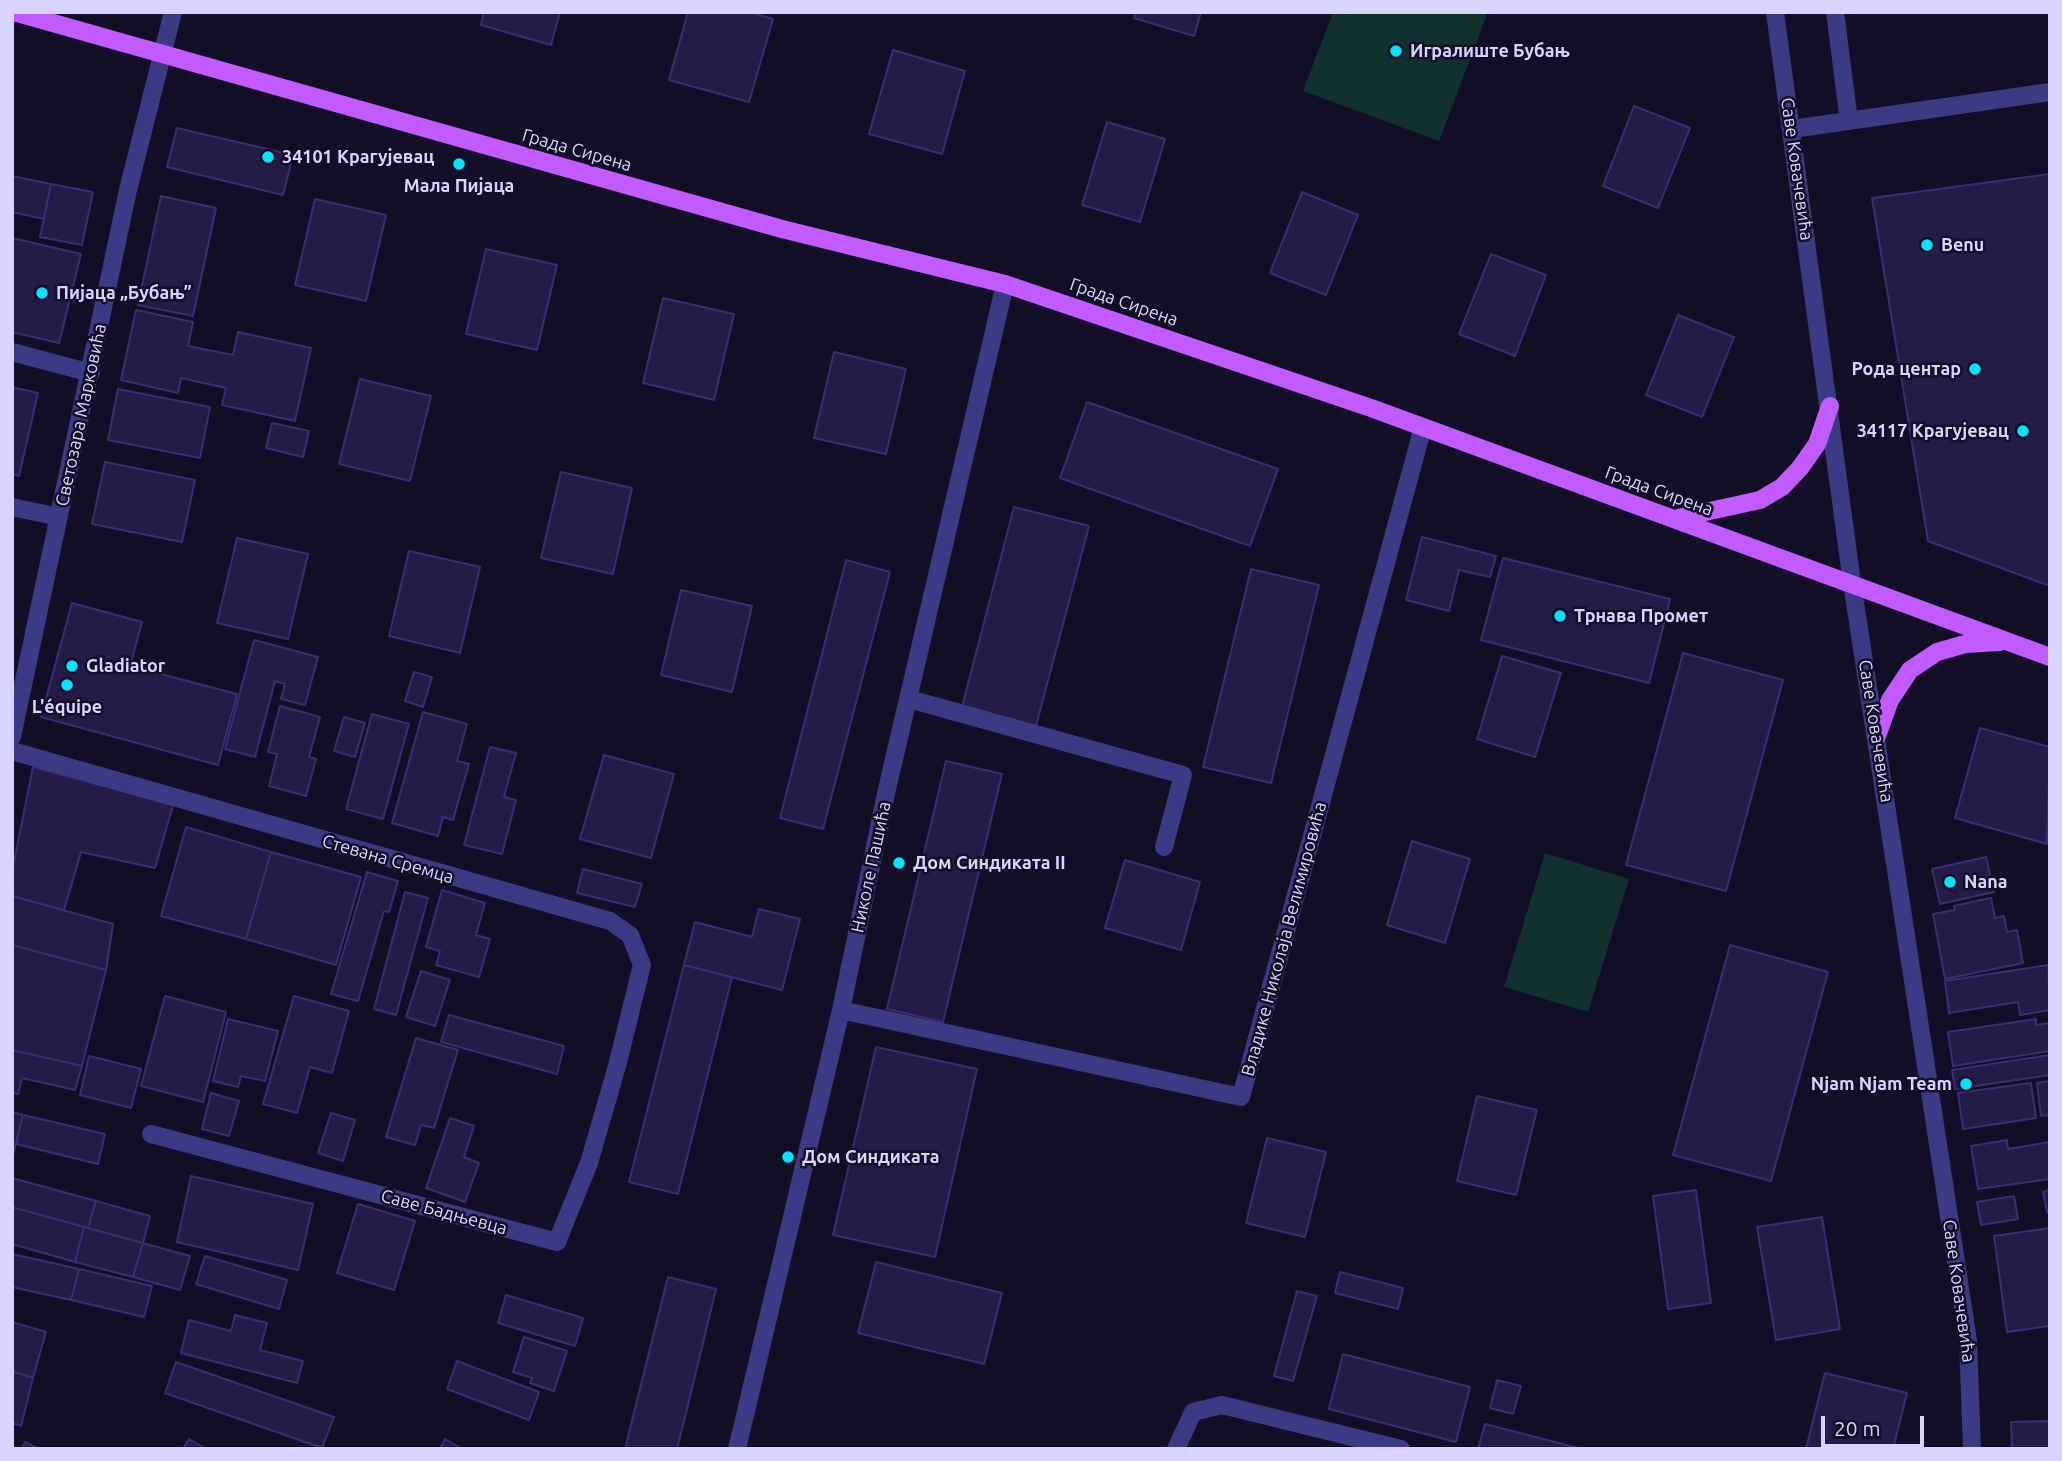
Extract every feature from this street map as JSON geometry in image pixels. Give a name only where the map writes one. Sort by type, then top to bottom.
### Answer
[{"type":"main road","name":"Града Сирена","points":[[14,12],[782,229],[1005,284],[1423,427],[2050,657]]},
{"type":"main road","points":[[1674,518],[1760,500],[1782,487],[1817,444],[1830,406]]},
{"type":"main road","points":[[1877,736],[1890,700],[1910,670],[1937,652],[1965,644],[2007,641]]},
{"type":"street","name":"Светозара Марковића","points":[[12,737],[128,190],[173,12]]},
{"type":"street","name":"Саве Ковачевића","points":[[1775,12],[1852,583],[1968,1340],[1972,1449]]},
{"type":"street","points":[[1835,12],[1849,121]]},
{"type":"street","points":[[1792,129],[2050,92]]},
{"type":"street","name":"Николе Пашића","points":[[737,1449],[841,1010],[909,699],[1005,284]]},
{"type":"street","points":[[12,352],[91,373]]},
{"type":"street","name":"Владике Николаја Велимировића","points":[[841,1010],[1241,1097],[1423,427]]},
{"type":"street","points":[[12,507],[59,517]]},
{"type":"street","points":[[909,699],[1183,775],[1164,847]]},
{"type":"street","name":"Стевана Сремца","points":[[12,751],[610,921],[630,935],[642,965],[617,1066]]},
{"type":"street","name":"Саве Бадњевца","points":[[151,1134],[557,1242],[589,1163],[617,1066]]},
{"type":"street","points":[[1176,1449],[1193,1412],[1222,1405],[1401,1449]]},
{"type":"green space","name":"Игралиште Бубањ","points":[[1333,12],[1488,12],[1439,141],[1303,91]]},
{"type":"green space","points":[[1545,853],[1629,879],[1588,1012],[1504,987]]},
{"type":"building","points":[[484,12],[560,12],[551,45],[481,25]]},
{"type":"building","points":[[688,12],[749,12],[773,19],[749,102],[669,80]]},
{"type":"building","points":[[1136,12],[1201,12],[1194,36],[1134,18]]},
{"type":"building","points":[[893,50],[965,71],[942,154],[869,134]]},
{"type":"building","points":[[1634,106],[1690,128],[1658,208],[1603,186]]},
{"type":"building","points":[[1107,122],[1165,139],[1140,222],[1082,205]]},
{"type":"building","points":[[177,128],[293,155],[283,195],[167,167]]},
{"type":"building","name":"Рода центар","points":[[2050,174],[2050,586],[1928,541],[1872,198]]},
{"type":"building","points":[[12,176],[51,184],[44,219],[12,212]]},
{"type":"building","points":[[51,184],[93,192],[82,245],[40,237]]},
{"type":"building","points":[[1302,192],[1358,215],[1326,295],[1270,273]]},
{"type":"building","points":[[161,196],[216,208],[193,316],[138,305]]},
{"type":"building","points":[[315,199],[386,215],[366,301],[295,285]]},
{"type":"building","name":"Пијаца „Бубањ”","points":[[12,238],[81,254],[59,343],[12,332]]},
{"type":"building","points":[[486,249],[557,265],[537,350],[466,334]]},
{"type":"building","points":[[1491,254],[1546,275],[1515,356],[1459,334]]},
{"type":"building","points":[[663,298],[734,314],[714,400],[643,383]]},
{"type":"building","points":[[136,310],[193,322],[188,346],[233,355],[238,332],[311,348],[295,421],[222,405],[226,388],[181,378],[178,393],[121,380]]},
{"type":"building","points":[[1678,315],[1734,337],[1702,417],[1646,395]]},
{"type":"building","points":[[834,352],[906,369],[886,454],[814,438]]},
{"type":"building","points":[[360,379],[431,396],[410,481],[339,464]]},
{"type":"building","points":[[12,387],[38,393],[19,476],[12,474]]},
{"type":"building","points":[[118,389],[210,407],[200,458],[108,440]]},
{"type":"building","points":[[1087,402],[1278,469],[1250,546],[1060,478]]},
{"type":"building","points":[[272,423],[309,431],[303,457],[266,448]]},
{"type":"building","points":[[105,462],[195,480],[182,542],[92,524]]},
{"type":"building","points":[[561,472],[632,488],[613,574],[541,558]]},
{"type":"building","points":[[1014,507],[1089,526],[1036,726],[962,707]]},
{"type":"building","points":[[1422,537],[1496,556],[1490,577],[1459,570],[1449,611],[1406,600]]},
{"type":"building","points":[[237,538],[308,554],[288,639],[217,623]]},
{"type":"building","points":[[409,551],[480,567],[460,653],[389,636]]},
{"type":"building","points":[[1503,558],[1670,599],[1649,683],[1481,640]]},
{"type":"building","points":[[846,560],[890,572],[823,829],[780,818]]},
{"type":"building","points":[[1251,569],[1319,585],[1271,783],[1203,767]]},
{"type":"building","points":[[681,590],[752,606],[732,692],[661,675]]},
{"type":"building","points":[[72,603],[142,622],[130,666],[237,694],[218,765],[41,717]]},
{"type":"building","points":[[254,640],[318,657],[305,705],[281,699],[285,684],[275,681],[255,757],[225,749]]},
{"type":"building","points":[[1683,653],[1783,680],[1726,891],[1626,865]]},
{"type":"building","points":[[1502,656],[1561,673],[1535,757],[1477,739]]},
{"type":"building","points":[[414,672],[432,677],[423,707],[405,701]]},
{"type":"building","points":[[280,706],[320,717],[309,757],[316,759],[306,796],[269,786],[277,754],[268,752]]},
{"type":"building","points":[[423,712],[467,724],[457,761],[469,764],[453,820],[443,817],[438,836],[392,823]]},
{"type":"building","points":[[372,714],[409,724],[383,819],[346,809]]},
{"type":"building","points":[[344,717],[365,723],[355,757],[334,751]]},
{"type":"building","points":[[1980,728],[2050,747],[2047,844],[1955,818]]},
{"type":"building","points":[[490,747],[516,753],[504,797],[516,800],[502,854],[464,845]]},
{"type":"building","points":[[604,755],[674,774],[651,858],[580,839]]},
{"type":"building","points":[[946,761],[1002,774],[943,1022],[887,1009]]},
{"type":"building","points":[[33,767],[173,805],[155,868],[81,852],[64,910],[12,896],[12,872]]},
{"type":"building","points":[[186,827],[271,852],[246,939],[161,916]]},
{"type":"building","points":[[1412,841],[1470,859],[1445,943],[1387,925]]},
{"type":"building","points":[[271,852],[361,877],[336,965],[246,939]]},
{"type":"building","points":[[1986,857],[1994,892],[1940,904],[1932,869]]},
{"type":"building","points":[[1125,860],[1200,882],[1181,950],[1105,928]]},
{"type":"building","points":[[583,869],[642,884],[635,907],[577,893]]},
{"type":"building","points":[[367,872],[398,881],[389,912],[384,911],[358,1001],[331,994]]},
{"type":"building","points":[[442,890],[485,903],[476,935],[490,939],[479,977],[436,965],[440,951],[426,947]]},
{"type":"building","points":[[405,892],[428,898],[396,1015],[374,1009]]},
{"type":"building","points":[[12,896],[113,924],[106,970],[12,945]]},
{"type":"building","points":[[1991,898],[1995,918],[2004,916],[2007,932],[2017,930],[2023,963],[1945,979],[1933,914],[1955,910],[1954,906]]},
{"type":"building","points":[[759,909],[800,919],[782,990],[684,965],[695,922],[752,937]]},
{"type":"building","points":[[12,945],[106,970],[82,1066],[12,1050]]},
{"type":"building","points":[[1730,945],[1828,972],[1771,1181],[1673,1155]]},
{"type":"building","points":[[684,965],[732,977],[678,1194],[629,1182]]},
{"type":"building","points":[[2048,965],[2050,1010],[2020,1015],[2018,1002],[1949,1013],[1945,981]]},
{"type":"building","points":[[421,971],[450,980],[435,1026],[406,1017]]},
{"type":"building","points":[[165,996],[226,1012],[203,1102],[141,1086]]},
{"type":"building","points":[[294,996],[349,1011],[332,1073],[310,1067],[297,1113],[263,1104]]},
{"type":"building","points":[[449,1015],[564,1046],[557,1074],[441,1042]]},
{"type":"building","points":[[228,1019],[278,1031],[265,1081],[241,1076],[238,1087],[213,1081]]},
{"type":"building","points":[[2036,1019],[2036,1025],[2050,1023],[2050,1051],[1953,1066],[1948,1032]]},
{"type":"building","points":[[416,1038],[458,1050],[434,1128],[421,1125],[415,1145],[386,1137]]},
{"type":"building","points":[[876,1047],[977,1069],[935,1257],[833,1235]]},
{"type":"building","points":[[12,1050],[82,1066],[75,1090],[22,1078],[18,1094],[12,1093]]},
{"type":"building","points":[[2050,1055],[2050,1075],[1955,1089],[1952,1070]]},
{"type":"building","points":[[89,1056],[141,1069],[131,1108],[80,1095]]},
{"type":"building","points":[[2050,1081],[2050,1115],[2041,1116],[2037,1083]]},
{"type":"building","points":[[2031,1083],[2036,1118],[1963,1129],[1958,1093]]},
{"type":"building","points":[[211,1093],[239,1101],[229,1136],[202,1129]]},
{"type":"building","points":[[1477,1096],[1537,1110],[1516,1195],[1457,1181]]},
{"type":"building","points":[[12,1112],[23,1115],[12,1159]]},
{"type":"building","points":[[331,1113],[355,1120],[343,1161],[318,1153]]},
{"type":"building","points":[[23,1115],[105,1134],[98,1164],[16,1144]]},
{"type":"building","points":[[450,1118],[474,1126],[464,1157],[479,1163],[465,1202],[426,1188]]},
{"type":"building","points":[[1267,1138],[1326,1152],[1305,1237],[1246,1223]]},
{"type":"building","points":[[2007,1140],[2008,1149],[2050,1142],[2050,1179],[1978,1189],[1971,1146]]},
{"type":"building","points":[[191,1176],[313,1204],[298,1270],[177,1242]]},
{"type":"building","points":[[12,1178],[96,1201],[88,1228],[12,1207]]},
{"type":"building","points":[[1696,1190],[1711,1303],[1668,1309],[1653,1196]]},
{"type":"building","points":[[2050,1190],[2050,1212],[2047,1212],[2043,1192]]},
{"type":"building","points":[[2014,1196],[2018,1219],[1981,1225],[1977,1202]]},
{"type":"building","points":[[96,1201],[150,1216],[143,1243],[88,1228]]},
{"type":"building","points":[[358,1204],[415,1221],[394,1290],[337,1273]]},
{"type":"building","points":[[12,1207],[84,1227],[75,1262],[12,1244]]},
{"type":"building","points":[[1822,1217],[1840,1329],[1776,1340],[1757,1227]]},
{"type":"building","points":[[84,1227],[143,1243],[133,1277],[75,1262]]},
{"type":"building","points":[[2050,1228],[2050,1326],[2007,1332],[1994,1236]]},
{"type":"building","points":[[143,1243],[190,1256],[180,1290],[133,1277]]},
{"type":"building","points":[[12,1254],[79,1269],[71,1300],[12,1287]]},
{"type":"building","points":[[205,1256],[287,1280],[279,1309],[196,1284]]},
{"type":"building","points":[[876,1262],[1002,1293],[984,1364],[858,1333]]},
{"type":"building","points":[[79,1269],[152,1286],[144,1317],[71,1300]]},
{"type":"building","points":[[1340,1272],[1403,1288],[1398,1309],[1335,1293]]},
{"type":"building","points":[[668,1277],[716,1289],[677,1449],[625,1449]]},
{"type":"building","points":[[1297,1291],[1317,1296],[1293,1381],[1274,1376]]},
{"type":"building","points":[[506,1295],[583,1318],[575,1346],[498,1323]]},
{"type":"building","points":[[235,1315],[267,1323],[260,1350],[303,1361],[297,1383],[181,1353],[189,1320],[231,1331]]},
{"type":"building","points":[[12,1322],[46,1332],[33,1378],[12,1371]]},
{"type":"building","points":[[524,1337],[567,1351],[554,1391],[530,1383],[532,1378],[513,1372]]},
{"type":"building","points":[[1343,1354],[1470,1387],[1456,1442],[1329,1409]]},
{"type":"building","points":[[457,1361],[539,1392],[529,1420],[447,1389]]},
{"type":"building","points":[[176,1362],[334,1417],[322,1448],[165,1393]]},
{"type":"building","points":[[12,1371],[33,1378],[21,1426],[12,1423]]},
{"type":"building","points":[[1825,1373],[1907,1393],[1893,1449],[1806,1449]]},
{"type":"building","points":[[1497,1380],[1521,1386],[1513,1414],[1490,1408]]},
{"type":"building","points":[[2050,1421],[2050,1449],[2012,1449],[2011,1422]]},
{"type":"building","points":[[1485,1424],[1582,1449],[1478,1449]]},
{"type":"building","points":[[189,1439],[206,1449],[183,1449]]},
{"type":"building","points":[[445,1439],[462,1449],[440,1449]]},
{"type":"building","points":[[25,1442],[39,1449],[22,1449]]},
{"type":"place","name":"Игралиште Бубањ","points":[[1396,51]]},
{"type":"place","name":"34101 Крагујевац","points":[[268,157]]},
{"type":"place","name":"Мала Пијаца","points":[[459,164]]},
{"type":"place","name":"Benu","points":[[1927,245]]},
{"type":"place","name":"Пијаца „Бубањ”","points":[[42,293]]},
{"type":"place","name":"Рода центар","points":[[1975,369]]},
{"type":"place","name":"34117 Крагујевац","points":[[2023,431]]},
{"type":"place","name":"Трнава Промет","points":[[1560,616]]},
{"type":"place","name":"Gladiator","points":[[72,666]]},
{"type":"place","name":"L'équipe","points":[[67,685]]},
{"type":"place","name":"Дом Синдиката II","points":[[899,863]]},
{"type":"place","name":"Nana","points":[[1950,882]]},
{"type":"place","name":"Njam Njam Team","points":[[1966,1084]]},
{"type":"place","name":"Дом Синдиката","points":[[788,1157]]}]
